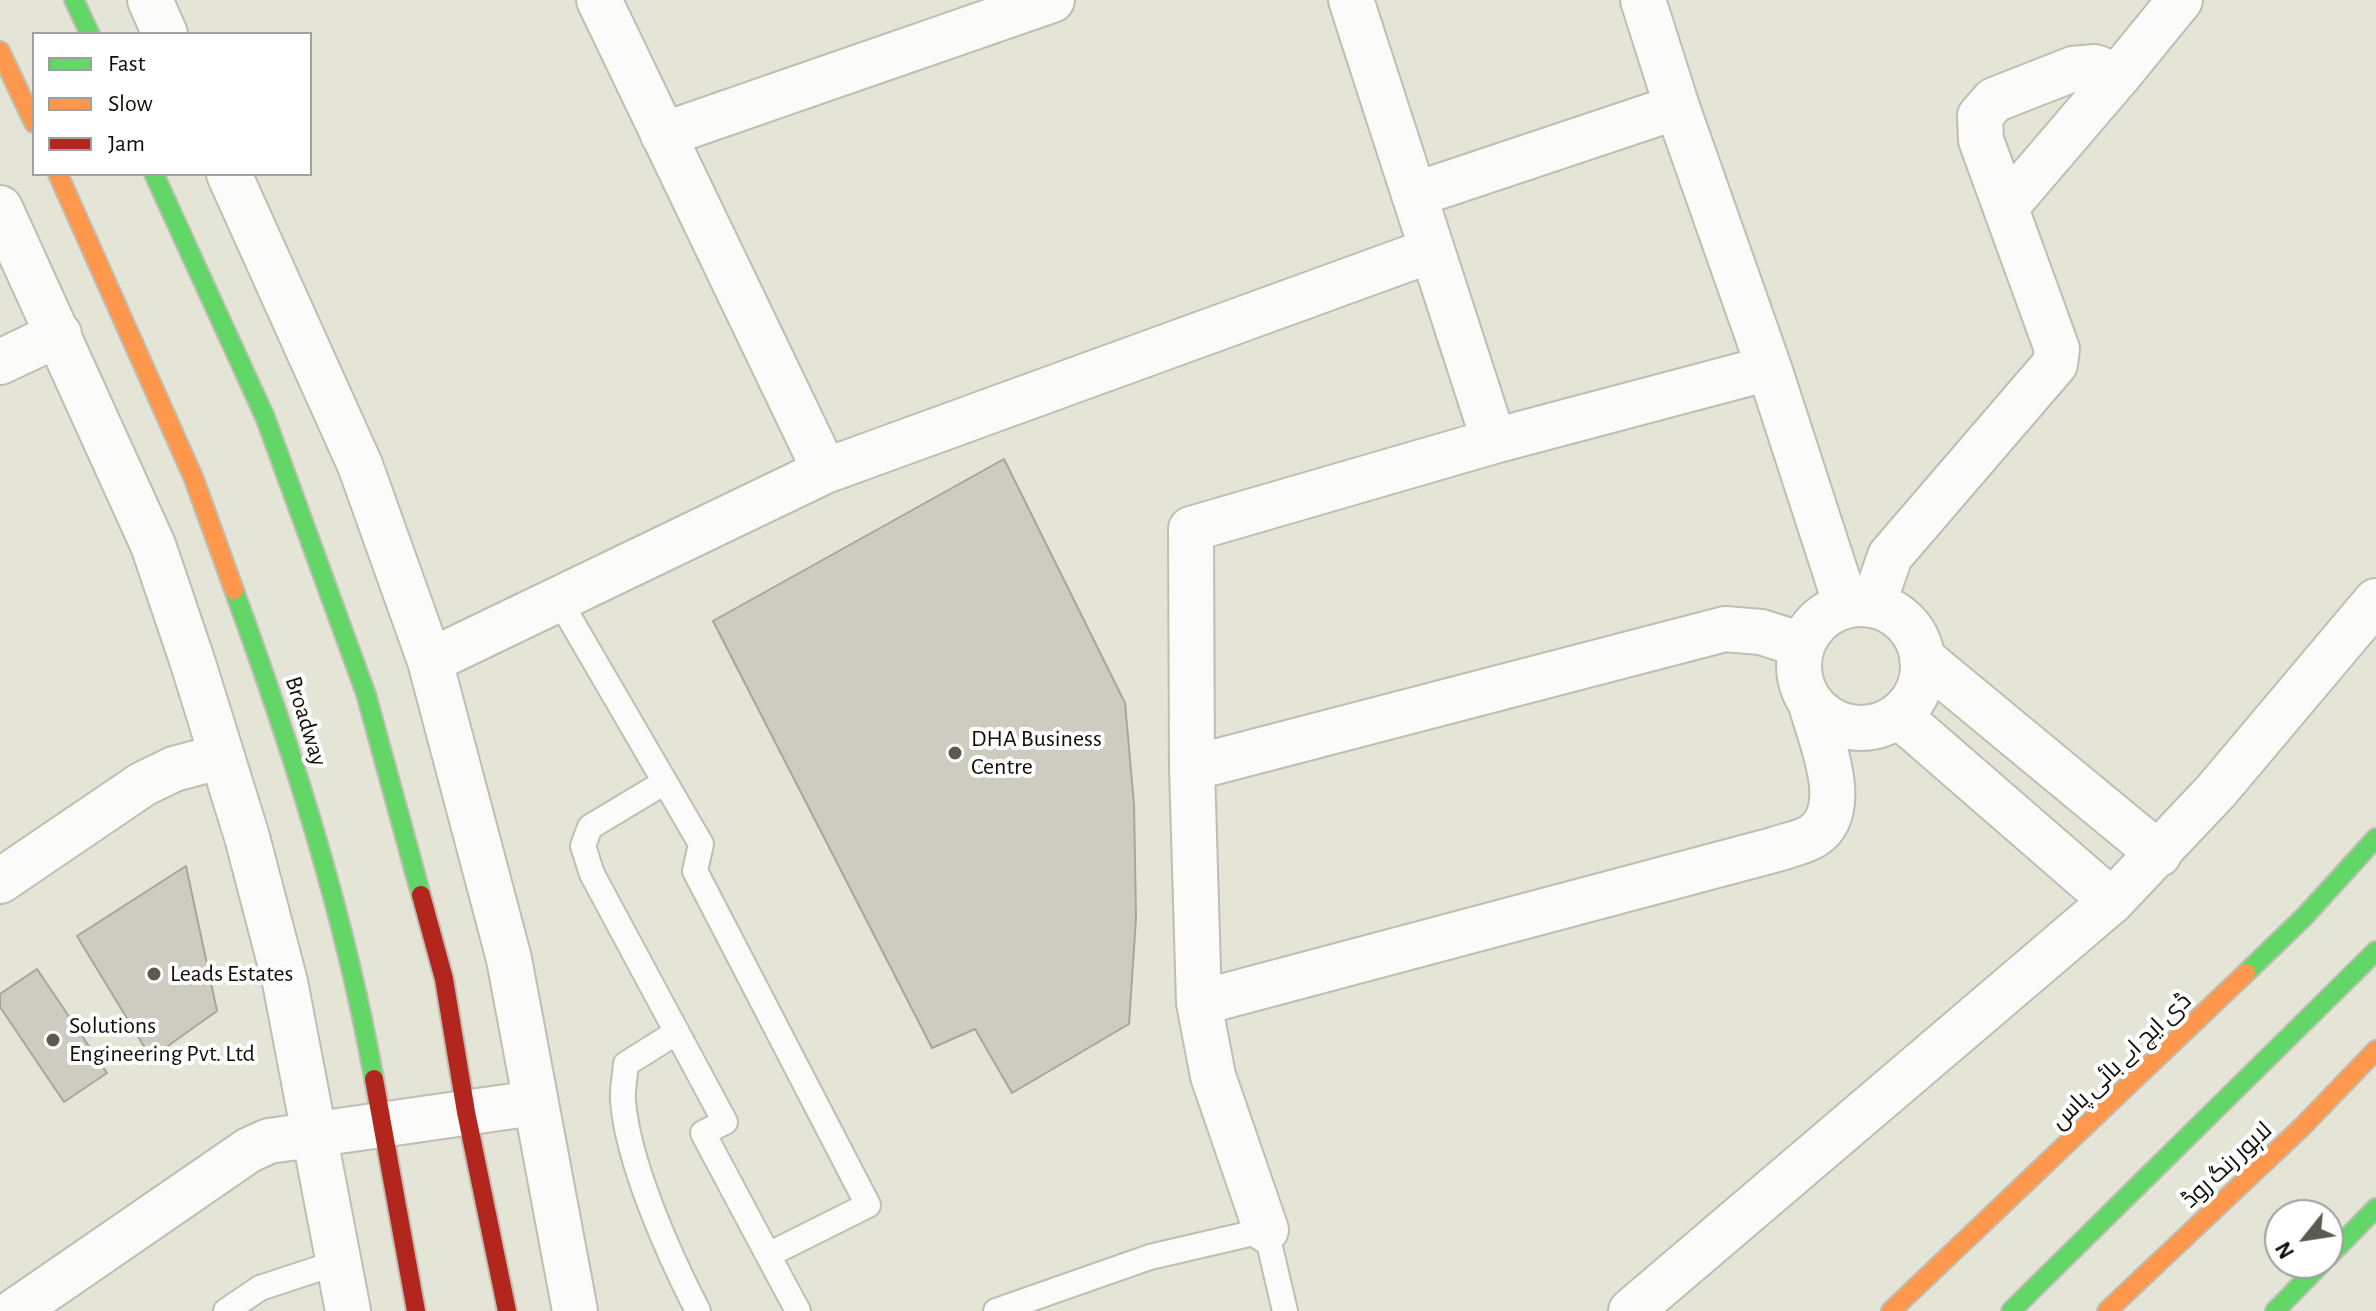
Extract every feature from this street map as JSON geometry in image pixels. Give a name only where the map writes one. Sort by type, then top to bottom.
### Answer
[{"type":"main road","points":[[74,0],[89,32]]},
{"type":"main road","points":[[0,51],[32,119]]},
{"type":"main road","name":"Broadway","points":[[59,176],[194,479],[260,656],[333,899],[363,1018],[416,1311]]},
{"type":"main road","points":[[155,176],[265,417],[366,694],[444,979],[466,1112],[507,1311]]},
{"type":"main road","name":"ڈی ایچ اے بائی پاس","points":[[1891,1311],[1978,1232],[2304,917],[2376,838]]},
{"type":"main road","points":[[2011,1311],[2376,951]]},
{"type":"main road","name":"لاہور رنگ روڈ","points":[[2107,1311],[2303,1126],[2376,1050]]},
{"type":"main road","points":[[2344,1241],[2376,1208]]},
{"type":"main road","points":[[2275,1311],[2306,1279]]},
{"type":"street","points":[[150,0],[164,32]]},
{"type":"street","points":[[599,0],[825,471]]},
{"type":"street","points":[[663,135],[1052,0]]},
{"type":"street","points":[[1351,0],[1494,441]]},
{"type":"street","points":[[1643,0],[1677,107],[1769,368],[1860,605]]},
{"type":"street","points":[[2006,207],[2180,0]]},
{"type":"street","points":[[1860,605],[1890,556],[2055,364],[2057,349],[1981,140],[1980,116],[1994,100],[2073,69],[2095,67],[2118,76]]},
{"type":"street","points":[[1414,195],[1677,107]]},
{"type":"street","points":[[230,176],[360,465],[430,661],[509,959],[575,1311]]},
{"type":"street","points":[[0,208],[153,545],[222,756],[285,982],[348,1311]]},
{"type":"street","points":[[430,661],[825,471],[1432,250]]},
{"type":"street","points":[[0,362],[59,334]]},
{"type":"street","points":[[1266,1230],[1213,1076],[1199,1003],[1192,768],[1191,529],[1494,441],[1769,368]]},
{"type":"street","points":[[1631,1311],[2112,901],[2159,854],[2376,601]]},
{"type":"street","points":[[1199,1003],[1777,849],[1814,836],[1830,818],[1833,790],[1811,704],[1801,685],[1798,665],[1802,645],[1819,619],[1860,605],[1896,615],[1914,633],[1922,658],[1922,680],[1914,700],[1899,716],[1869,728],[1837,724],[1811,704]]},
{"type":"street","points":[[1192,768],[1725,629],[1761,632],[1802,645]]},
{"type":"street","points":[[1922,658],[2159,854]]},
{"type":"street","points":[[1899,716],[2112,901]]},
{"type":"street","points":[[0,881],[143,784],[174,769],[222,756]]},
{"type":"street","points":[[15,1311],[249,1150],[269,1141],[534,1103]]},
{"type":"lane","points":[[559,600],[701,844],[695,871],[868,1205],[768,1255]]},
{"type":"lane","points":[[665,782],[590,827],[583,846],[592,874],[725,1122],[703,1133],[798,1311]]},
{"type":"lane","points":[[677,1032],[626,1064],[623,1101],[640,1171],[681,1279],[698,1311]]},
{"type":"lane","points":[[996,1311],[1150,1257],[1266,1230],[1285,1311]]},
{"type":"lane","points":[[226,1311],[260,1288],[339,1262]]},
{"type":"building","name":"DHA Business Centre","points":[[1004,459],[1125,703],[1134,804],[1136,918],[1129,1024],[1012,1093],[975,1029],[932,1048],[713,621]]},
{"type":"building","name":"Leads Estates","points":[[186,866],[217,1011],[151,1058],[77,936]]},
{"type":"building","name":"Solutions Engineering Pvt. Ltd","points":[[37,969],[107,1073],[64,1102],[0,1007],[0,994]]},
{"type":"traffic: fast","points":[[74,0],[89,32]]},
{"type":"traffic: fast","points":[[155,176],[265,417],[366,694],[421,895]]},
{"type":"traffic: fast","points":[[234,590],[276,710],[332,893],[374,1079]]},
{"type":"traffic: fast","points":[[2246,973],[2304,917],[2376,838]]},
{"type":"traffic: fast","points":[[2011,1311],[2376,951]]},
{"type":"traffic: fast","points":[[2344,1241],[2376,1208]]},
{"type":"traffic: fast","points":[[2275,1311],[2306,1279]]},
{"type":"traffic: slow","points":[[0,51],[32,119]]},
{"type":"traffic: slow","points":[[59,176],[194,479],[234,590]]},
{"type":"traffic: slow","points":[[1891,1311],[2246,973]]},
{"type":"traffic: slow","points":[[2107,1311],[2303,1126],[2376,1050]]},
{"type":"traffic: jam","points":[[421,895],[444,979],[466,1112],[507,1311]]},
{"type":"traffic: jam","points":[[374,1079],[416,1311]]},
{"type":"place","name":"DHA Business Centre","points":[[955,753]]},
{"type":"place","name":"Leads Estates","points":[[154,974]]},
{"type":"place","name":"Solutions Engineering Pvt. Ltd","points":[[53,1040]]}]
